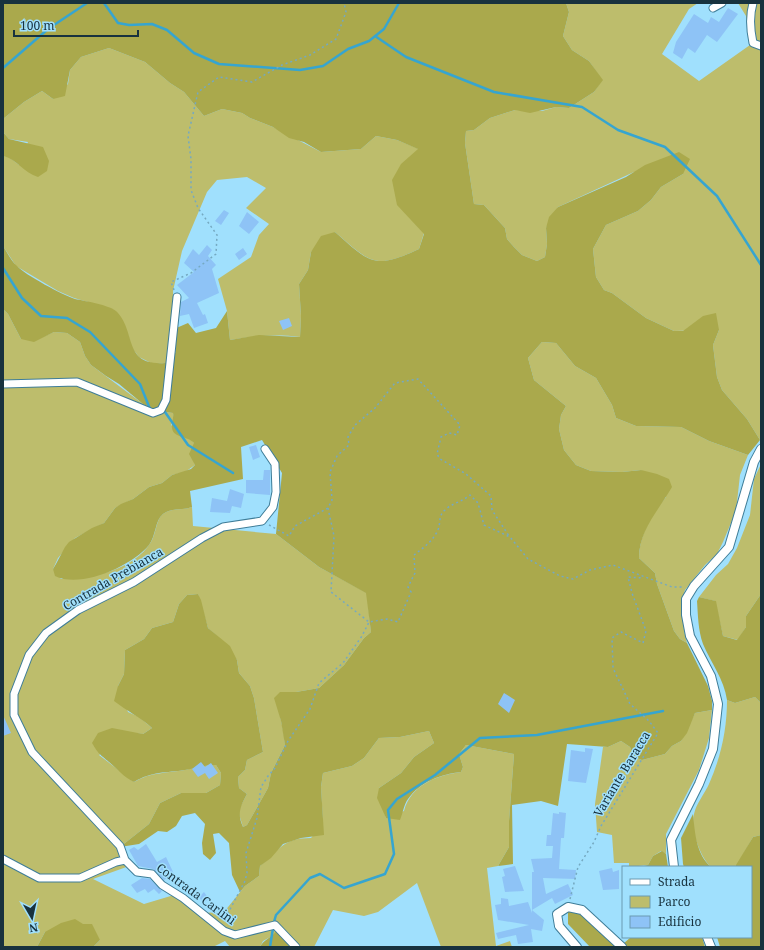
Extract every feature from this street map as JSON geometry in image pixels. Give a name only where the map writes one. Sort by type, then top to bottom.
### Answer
[{"type":"street","points":[[713,8],[722,3]]},
{"type":"street","points":[[753,3],[750,13],[750,31],[753,43],[761,46]]},
{"type":"street","points":[[3,384],[77,382],[153,413],[161,410],[166,400],[177,297]]},
{"type":"street","points":[[262,521],[274,507],[276,492],[275,464],[265,449]]},
{"type":"street","points":[[674,866],[671,840],[699,784],[713,749],[718,704],[711,676],[690,636],[686,615],[686,599],[694,586],[729,547],[761,449]]},
{"type":"street","name":"Contrada Prebianca","points":[[125,860],[120,846],[32,752],[20,728],[14,715],[14,694],[28,655],[46,634],[78,610],[134,582],[202,538],[223,527],[262,521]]},
{"type":"street","points":[[3,859],[39,878],[80,878],[116,862],[125,860]]},
{"type":"street","name":"Contrada Carlini","points":[[125,860],[137,872],[152,874],[162,885],[183,898],[224,931],[235,935],[274,925],[296,947]]},
{"type":"street","points":[[577,947],[558,926],[558,914],[568,907],[582,910],[622,947]]},
{"type":"path","points":[[177,297],[171,282],[191,273],[216,254],[217,235],[198,208],[191,190],[191,159],[188,136],[198,92],[219,77],[252,82],[282,65],[310,55],[336,39],[346,12],[344,3]]},
{"type":"path","points":[[262,521],[289,536],[295,526],[328,508],[332,500],[330,472],[337,456],[350,445],[348,437],[355,425],[375,408],[396,383],[418,379],[460,425],[458,435],[449,433],[441,437],[437,454],[440,459],[466,474],[491,496],[492,510],[510,537],[528,559],[560,576],[573,579],[590,570],[613,566],[672,587],[694,586]]},
{"type":"path","points":[[328,508],[334,536],[331,592],[369,622],[388,619],[398,622],[411,592],[408,586],[416,573],[414,555],[426,546],[439,529],[439,518],[446,509],[464,501],[470,495],[478,504],[484,525],[510,537]]},
{"type":"path","name":"Variante Baracca","points":[[568,907],[578,867],[594,842],[600,826],[658,733],[649,721],[630,704],[613,668],[612,638],[621,632],[643,643],[646,631],[632,593],[628,577],[647,578]]},
{"type":"path","points":[[209,919],[224,917],[227,915],[245,881],[247,868],[246,853],[259,809],[262,787],[268,776],[275,768],[288,741],[310,709],[319,683],[343,664],[362,636],[369,622]]},
{"type":"green space","points":[[566,3],[698,3],[689,9],[662,54],[699,81],[750,45],[746,16],[738,3],[761,3],[760,440],[747,419],[722,390],[717,377],[713,345],[719,330],[674,331],[646,318],[612,293],[604,290],[596,277],[593,249],[606,225],[638,211],[651,200],[661,187],[683,174],[634,172],[558,207],[546,228],[547,244],[545,257],[537,261],[522,255],[514,247],[507,239],[505,228],[484,205],[474,204],[465,143],[466,131],[474,130],[490,118],[515,110],[542,111],[556,107],[569,108],[594,92],[602,80],[589,61],[572,50],[563,36],[569,12]]},
{"type":"green space","points":[[109,48],[145,62],[170,83],[184,92],[204,116],[222,109],[242,113],[321,152],[361,149],[376,136],[397,140],[419,149],[411,219],[424,233],[419,249],[392,260],[374,260],[357,251],[335,232],[311,252],[308,270],[299,284],[301,316],[300,337],[265,336],[230,340],[227,311],[218,279],[251,257],[259,235],[269,224],[246,208],[266,188],[247,177],[217,180],[207,192],[182,251],[173,291],[176,352],[165,363],[153,364],[139,357],[132,348],[128,335],[102,306],[74,298],[58,291],[16,266],[3,246],[3,156],[9,157],[19,165],[28,142],[9,139],[3,132],[3,119],[24,102],[42,91],[53,99],[68,84],[70,70],[81,57]]},
{"type":"green space","points":[[3,309],[8,314],[21,339],[45,336],[54,332],[67,333],[80,342],[85,356],[91,365],[143,404],[157,411],[173,413],[174,419],[171,425],[183,437],[190,438],[194,443],[193,459],[195,465],[185,472],[172,475],[162,483],[149,487],[133,499],[115,508],[104,523],[75,538],[58,558],[53,569],[61,579],[73,579],[98,575],[123,566],[134,560],[151,542],[159,519],[163,514],[174,510],[192,507],[193,526],[276,534],[319,567],[367,593],[371,632],[364,638],[344,665],[319,688],[296,692],[280,692],[279,711],[285,745],[271,773],[268,788],[247,825],[243,827],[238,811],[247,794],[239,788],[238,777],[245,770],[247,760],[263,752],[254,698],[250,686],[239,673],[237,660],[217,636],[208,628],[198,594],[187,595],[179,604],[173,622],[152,628],[144,639],[125,650],[124,674],[118,686],[128,712],[139,717],[152,728],[143,734],[132,733],[99,755],[134,782],[147,776],[159,773],[216,765],[221,773],[220,785],[206,793],[181,793],[160,803],[149,824],[120,847],[132,865],[93,879],[144,904],[174,895],[200,913],[224,912],[245,886],[259,876],[260,866],[277,850],[294,840],[311,838],[323,824],[321,787],[323,773],[352,766],[364,758],[379,738],[400,737],[429,731],[434,743],[414,757],[401,773],[379,788],[386,818],[404,811],[412,794],[426,783],[452,773],[461,772],[463,767],[459,754],[466,745],[514,754],[509,821],[509,847],[498,866],[487,868],[496,946],[510,941],[512,947],[441,947],[417,883],[378,912],[364,916],[333,910],[314,947],[291,947],[274,935],[263,941],[260,947],[230,947],[225,941],[213,947],[93,947],[100,940],[45,932],[37,947],[3,947]]},
{"type":"green space","points":[[542,342],[556,343],[575,366],[596,378],[612,405],[616,418],[636,426],[681,427],[709,441],[748,455],[740,475],[736,511],[723,542],[717,554],[705,565],[685,590],[682,600],[684,631],[687,643],[680,639],[674,631],[657,584],[655,573],[639,558],[641,541],[647,525],[666,497],[641,470],[622,472],[591,471],[576,465],[564,450],[559,429],[561,415],[566,406],[534,380],[528,358]]},
{"type":"green space","points":[[761,464],[761,594],[746,616],[746,627],[738,640],[723,636],[715,601],[699,597],[716,575],[728,564],[737,548],[750,515],[754,479]]},
{"type":"green space","points":[[755,697],[761,703],[761,835],[753,837],[737,866],[710,866],[703,857],[697,842],[693,827],[693,820],[697,806],[709,784],[717,764],[726,722],[727,700],[735,703]]},
{"type":"green space","points":[[712,710],[709,738],[699,770],[666,834],[666,854],[661,851],[653,856],[648,865],[629,866],[629,863],[614,863],[612,835],[597,832],[595,804],[603,747],[608,747],[621,741],[630,747],[634,757],[642,760],[665,754],[672,746],[681,741],[695,713]]},
{"type":"shaded area","points":[[3,3],[566,3],[569,12],[563,36],[572,50],[589,61],[603,80],[594,92],[569,108],[556,107],[530,113],[515,110],[490,118],[474,130],[466,131],[465,143],[474,204],[484,205],[505,228],[507,239],[514,247],[522,255],[537,261],[545,257],[547,244],[546,228],[549,217],[558,207],[626,177],[645,165],[679,152],[690,159],[683,174],[661,187],[651,200],[638,211],[606,225],[593,249],[596,277],[604,290],[612,293],[646,318],[674,331],[683,331],[703,316],[716,313],[719,330],[713,345],[717,377],[722,390],[747,419],[760,440],[748,455],[709,441],[681,427],[636,426],[616,418],[612,405],[596,378],[575,366],[556,343],[542,342],[528,358],[534,380],[566,406],[561,415],[559,429],[564,450],[576,465],[591,471],[622,472],[641,470],[669,479],[672,487],[646,529],[642,538],[639,558],[655,573],[657,584],[674,631],[680,639],[687,643],[708,686],[712,701],[712,710],[695,713],[687,733],[681,741],[672,746],[665,754],[642,760],[634,757],[630,747],[621,741],[608,747],[567,744],[558,806],[541,801],[512,805],[513,864],[498,866],[509,847],[509,821],[514,754],[466,745],[459,754],[463,767],[461,772],[439,777],[419,788],[405,803],[400,820],[386,818],[377,798],[379,788],[401,773],[414,757],[434,743],[429,731],[400,737],[379,738],[364,758],[352,766],[323,773],[321,787],[324,835],[301,838],[283,844],[271,858],[260,866],[259,876],[245,886],[240,892],[232,875],[229,843],[219,833],[213,834],[216,853],[210,860],[203,854],[202,843],[205,824],[195,813],[182,816],[176,826],[167,832],[158,831],[139,844],[120,847],[149,824],[160,803],[181,793],[206,793],[220,785],[221,773],[216,765],[153,774],[134,782],[123,775],[98,752],[92,743],[98,733],[112,728],[143,734],[152,728],[114,701],[118,686],[124,674],[125,650],[144,639],[152,628],[173,622],[179,604],[187,595],[198,594],[208,628],[230,646],[237,660],[239,673],[250,686],[254,698],[263,752],[247,760],[245,770],[238,777],[239,788],[247,794],[240,810],[240,818],[243,827],[247,825],[268,788],[271,773],[285,745],[281,721],[274,698],[280,692],[296,692],[319,688],[344,665],[364,638],[371,632],[366,593],[319,567],[276,534],[282,473],[262,440],[241,447],[243,479],[190,491],[192,507],[174,510],[163,514],[158,520],[149,545],[131,561],[105,573],[78,580],[55,576],[53,569],[69,542],[92,528],[104,523],[115,508],[133,499],[149,487],[162,483],[172,475],[191,469],[195,465],[189,454],[194,443],[175,434],[172,426],[173,413],[157,411],[143,404],[119,384],[91,365],[85,356],[80,342],[67,333],[54,332],[34,342],[21,339],[8,314],[3,309],[3,246],[11,259],[21,270],[53,289],[69,297],[103,305],[116,311],[122,319],[136,353],[142,359],[151,362],[165,363],[176,352],[174,329],[188,323],[196,333],[216,328],[227,311],[230,340],[259,335],[300,337],[301,316],[299,284],[308,270],[311,252],[321,236],[335,232],[365,257],[373,260],[392,260],[419,249],[424,234],[397,205],[392,180],[401,164],[418,149],[397,140],[376,136],[361,149],[321,152],[304,142],[289,138],[273,127],[250,118],[242,113],[222,109],[204,116],[184,92],[170,83],[145,62],[109,48],[81,57],[70,70],[65,96],[53,99],[42,91],[24,102],[3,119]]},
{"type":"shaded area","points":[[3,132],[9,139],[43,147],[49,161],[47,171],[38,177],[12,160],[3,156]]},
{"type":"shaded area","points":[[761,594],[761,703],[755,697],[735,703],[727,700],[723,685],[701,639],[697,601],[699,597],[716,601],[723,636],[737,640],[746,627],[746,616]]},
{"type":"shaded area","points":[[693,814],[699,850],[710,866],[684,866],[681,838]]},
{"type":"shaded area","points":[[761,835],[761,947],[720,947],[717,938],[752,938],[752,866],[736,865],[753,837]]},
{"type":"shaded area","points":[[662,851],[666,854],[668,866],[644,866],[648,865],[653,856]]},
{"type":"shaded area","points":[[568,909],[580,912],[623,944],[630,938],[702,938],[705,947],[590,947],[568,924]]},
{"type":"shaded area","points":[[75,919],[83,924],[92,924],[100,940],[93,947],[37,947],[45,932],[61,923]]},
{"type":"shaded area","points":[[277,930],[291,947],[260,947],[273,935]]},
{"type":"building","points":[[728,8],[738,14],[717,42],[707,35],[695,53],[688,48],[682,59],[673,53],[676,42],[694,14],[708,23],[711,17],[719,22]]},
{"type":"building","points":[[224,210],[229,213],[221,225],[215,221]]},
{"type":"building","points":[[247,212],[259,222],[249,234],[239,226]]},
{"type":"building","points":[[207,245],[212,250],[208,256],[216,265],[212,269],[219,293],[197,303],[203,315],[205,314],[208,323],[194,328],[189,314],[180,316],[181,302],[189,298],[177,285],[194,272],[184,263],[193,249],[199,255]]},
{"type":"building","points":[[243,248],[247,254],[239,260],[235,254]]},
{"type":"building","points":[[289,318],[292,326],[283,330],[279,321]]},
{"type":"building","points":[[256,445],[260,457],[253,460],[249,447]]},
{"type":"building","points":[[264,470],[270,470],[270,495],[246,493],[246,480],[263,480]]},
{"type":"building","points":[[230,489],[244,494],[241,508],[232,506],[230,513],[210,512],[212,498],[227,501]]},
{"type":"building","points":[[504,693],[515,700],[509,713],[498,704]]},
{"type":"building","points":[[3,715],[11,733],[3,736]]},
{"type":"building","points":[[585,748],[593,749],[586,783],[568,781],[571,750],[585,752]]},
{"type":"building","points":[[201,762],[205,767],[211,763],[218,773],[209,779],[205,773],[198,777],[192,769]]},
{"type":"building","points":[[559,812],[566,813],[564,838],[561,838],[559,869],[576,870],[575,879],[543,878],[546,894],[568,884],[573,895],[555,904],[552,898],[532,910],[532,872],[534,872],[531,859],[552,858],[553,846],[546,846],[547,835],[551,835],[553,813],[559,814]]},
{"type":"building","points":[[146,844],[157,862],[166,857],[174,874],[164,880],[153,869],[138,866],[129,850],[134,847],[138,850]]},
{"type":"building","points":[[515,866],[524,891],[505,892],[502,877],[505,876],[503,869]]},
{"type":"building","points":[[612,868],[613,872],[619,870],[619,889],[603,890],[599,871]]},
{"type":"building","points":[[142,878],[150,879],[162,891],[159,894],[154,889],[148,893],[145,889],[137,893],[131,885]]},
{"type":"building","points":[[204,892],[209,899],[203,903],[199,897]]},
{"type":"building","points":[[501,898],[508,899],[509,906],[528,902],[532,913],[532,910],[544,920],[542,931],[531,929],[533,942],[518,944],[516,935],[498,939],[496,933],[529,925],[498,920],[495,905],[501,904]]},
{"type":"waterway","points":[[3,68],[48,29],[87,3]]},
{"type":"waterway","points":[[104,3],[118,23],[129,25],[152,24],[167,30],[194,53],[219,64],[300,70],[323,66],[348,49],[369,41],[384,29],[399,3]]},
{"type":"waterway","points":[[375,36],[406,57],[494,92],[582,107],[618,130],[665,147],[717,196],[761,265]]},
{"type":"waterway","points":[[3,268],[22,298],[41,316],[67,318],[90,332],[140,384],[150,409]]},
{"type":"waterway","points":[[165,412],[188,445],[233,473]]},
{"type":"waterway","points":[[274,922],[276,915],[310,878],[320,874],[344,888],[385,874],[394,854],[388,810],[397,799],[435,775],[480,738],[537,735],[663,711]]},
{"type":"waterway","points":[[270,947],[273,928]]}]
